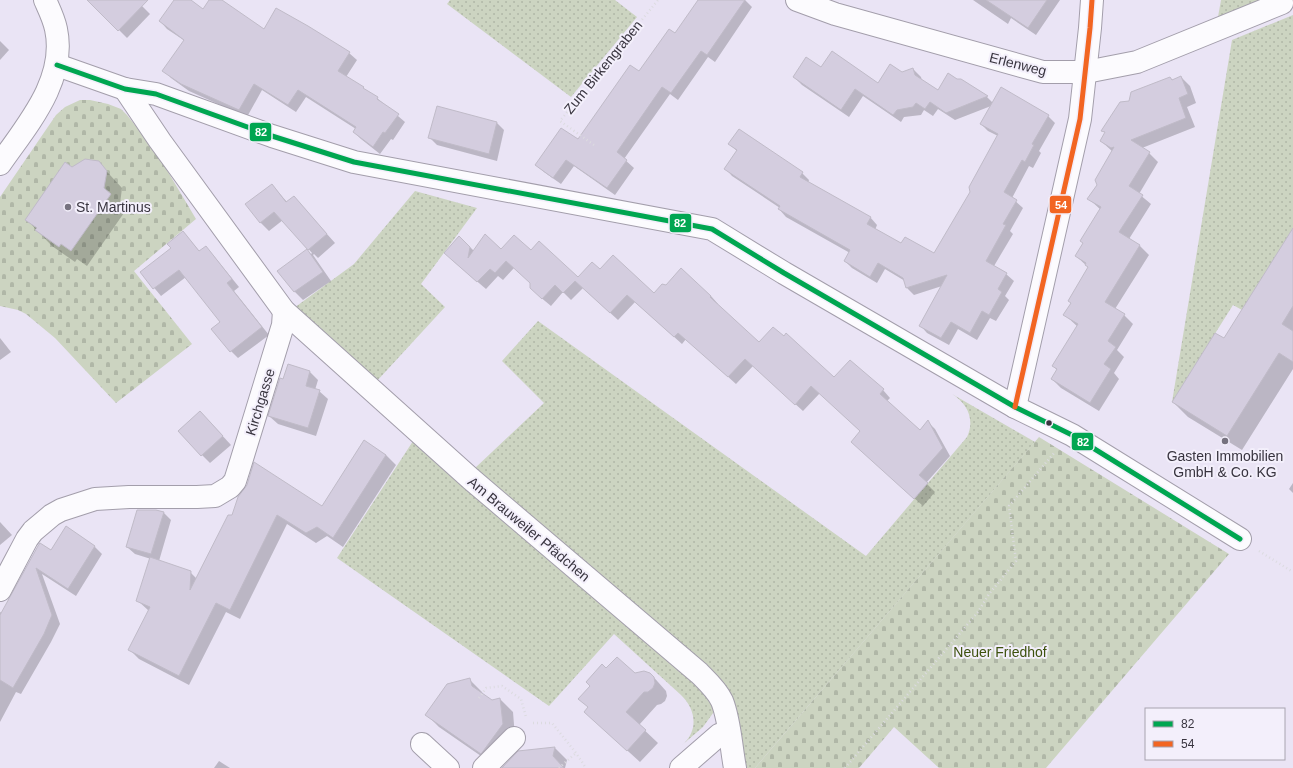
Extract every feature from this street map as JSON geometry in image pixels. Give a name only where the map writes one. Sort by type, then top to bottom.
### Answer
[{"type":"street","points":[[0,164],[38,109],[48,89],[57,65],[58,47],[56,28],[45,0]]},
{"type":"street","name":"Erlenweg","points":[[797,0],[835,14],[1043,72],[1086,72],[1137,62],[1282,3]]},
{"type":"street","points":[[1015,407],[1080,119],[1086,72],[1092,0]]},
{"type":"street","points":[[57,65],[125,89],[156,94],[272,136],[354,162],[712,229],[784,273],[1015,407],[1072,435],[1240,539]]},
{"type":"street","points":[[125,89],[160,140],[284,311]]},
{"type":"street","name":"Kirchgasse","points":[[0,590],[27,539],[33,531],[52,514],[61,510],[95,499],[129,497],[197,498],[215,496],[230,488],[235,481],[283,326],[284,311]]},
{"type":"street","name":"Am Brauweiler Pfädchen","points":[[284,311],[471,479],[715,689],[722,701],[735,768]]},
{"type":"street","points":[[681,768],[718,735],[729,731]]},
{"type":"street","points":[[484,768],[514,738]]},
{"type":"street","points":[[422,744],[448,768]]},
{"type":"path","name":"Zum Birkengraben","points":[[594,145],[560,121],[658,0]]},
{"type":"path","points":[[845,768],[978,612],[989,594],[1016,561],[1009,506],[1072,435]]},
{"type":"path","points":[[1240,539],[1293,572]]},
{"type":"path","points":[[479,698],[486,688],[502,686],[521,699],[526,717],[533,723],[552,723],[586,768]]},
{"type":"path","points":[[559,768],[576,753]]},
{"type":"green space","points":[[450,0],[615,0],[637,17],[571,97],[447,4]]},
{"type":"green space","points":[[1221,0],[1261,0],[1218,17]]},
{"type":"green space","points":[[1293,15],[1293,239],[1242,310],[1233,305],[1172,402],[1232,40]]},
{"type":"green space","points":[[80,100],[90,100],[108,104],[121,109],[127,115],[155,150],[196,219],[134,271],[192,344],[116,403],[55,338],[26,314],[18,310],[0,306],[0,197],[56,115],[65,107]]},
{"type":"green space","points":[[415,191],[477,208],[421,284],[445,307],[376,382],[294,308],[354,264]]},
{"type":"green space","points":[[538,321],[866,556],[967,437],[970,425],[968,413],[958,398],[952,394],[1035,442],[755,768],[743,768],[732,705],[474,469],[544,403],[502,361]]},
{"type":"green space","name":"Neuer Friedhof","points":[[1039,437],[1229,554],[1046,768],[939,768],[894,727],[859,768],[755,768]]},
{"type":"green space","points":[[415,438],[697,679],[716,709],[703,727],[682,745],[691,733],[693,727],[694,720],[690,707],[681,695],[614,634],[549,706],[337,558]]},
{"type":"building","points":[[87,0],[148,0],[118,31]]},
{"type":"building","points":[[174,0],[191,0],[203,9],[209,0],[222,0],[264,29],[276,8],[350,52],[338,71],[364,87],[363,88],[378,97],[377,99],[399,114],[385,133],[383,132],[373,147],[353,132],[356,127],[298,90],[288,105],[254,84],[239,110],[181,84],[162,71],[184,40],[159,21]]},
{"type":"building","points":[[698,0],[745,0],[707,55],[701,51],[671,93],[662,87],[617,152],[627,160],[607,188],[566,160],[553,178],[535,165],[561,128],[578,139],[630,65],[639,71],[669,29],[675,33]]},
{"type":"building","points":[[986,0],[1047,0],[1028,28]]},
{"type":"building","points":[[832,51],[878,83],[890,64],[902,72],[913,68],[915,75],[938,90],[948,73],[957,79],[961,79],[988,96],[946,113],[930,102],[925,109],[916,103],[913,107],[897,110],[893,115],[855,89],[841,110],[793,77],[806,57],[821,67]]},
{"type":"building","points":[[1181,76],[1188,94],[1179,98],[1186,118],[1131,140],[1150,152],[1129,186],[1143,195],[1119,232],[1140,245],[1105,302],[1125,314],[1108,341],[1116,347],[1104,364],[1111,369],[1090,403],[1051,379],[1057,369],[1052,366],[1078,324],[1063,315],[1071,303],[1068,301],[1088,267],[1085,265],[1086,263],[1075,256],[1083,243],[1080,241],[1101,207],[1087,199],[1097,185],[1095,180],[1114,147],[1111,148],[1100,141],[1105,132],[1101,131],[1120,102],[1129,101],[1131,92],[1170,77],[1172,80]]},
{"type":"building","points":[[1001,87],[1049,115],[1032,144],[1034,145],[1025,162],[1022,160],[1004,192],[1017,200],[1003,224],[1006,225],[986,261],[1007,273],[998,289],[1002,292],[989,315],[982,311],[970,333],[951,322],[941,338],[919,326],[947,275],[906,288],[903,278],[878,263],[870,277],[844,261],[850,250],[778,209],[780,206],[724,169],[737,150],[728,144],[739,129],[803,172],[800,177],[871,217],[867,224],[901,243],[905,237],[934,253],[970,192],[969,187],[998,134],[980,124]]},
{"type":"building","points":[[437,106],[497,122],[489,154],[428,138]]},
{"type":"building","name":"St. Martinus","points":[[85,159],[99,161],[107,171],[104,188],[111,194],[71,251],[61,244],[59,247],[35,230],[37,228],[25,220],[65,162],[72,167]]},
{"type":"building","points":[[272,184],[286,202],[294,196],[327,234],[308,250],[274,212],[260,223],[245,204]]},
{"type":"building","points":[[1293,228],[1293,306],[1282,324],[1293,331],[1293,362],[1279,353],[1227,436],[1172,402],[1215,333],[1224,338]]},
{"type":"building","points":[[183,231],[199,251],[206,246],[232,279],[227,283],[262,327],[230,352],[211,329],[220,322],[179,270],[153,289],[140,272],[171,248],[167,244]]},
{"type":"building","points":[[485,234],[501,249],[514,235],[531,250],[539,241],[578,277],[592,262],[600,269],[613,255],[654,293],[662,284],[666,285],[681,268],[759,342],[773,327],[784,336],[786,333],[834,377],[850,360],[884,389],[880,394],[920,430],[928,420],[943,448],[919,475],[928,483],[914,499],[851,442],[860,431],[811,386],[795,405],[745,359],[728,377],[678,333],[674,337],[627,295],[610,313],[575,281],[563,293],[555,285],[542,299],[530,288],[530,283],[506,261],[495,273],[490,269],[477,282],[444,253],[459,236],[470,247],[468,258]]},
{"type":"building","points":[[307,249],[323,272],[294,292],[277,271]]},
{"type":"building","points":[[288,364],[310,371],[306,386],[320,390],[308,428],[268,416],[280,378],[283,379]]},
{"type":"building","points":[[200,411],[223,436],[201,456],[178,431]]},
{"type":"building","points":[[364,440],[386,455],[333,538],[317,527],[306,533],[277,515],[230,610],[216,603],[179,676],[128,650],[150,607],[136,601],[150,557],[191,571],[190,590],[228,515],[232,515],[238,497],[247,485],[254,462],[322,506]]},
{"type":"building","points":[[137,510],[156,510],[164,512],[151,554],[126,547]]},
{"type":"building","points":[[66,526],[95,546],[68,589],[36,568],[52,615],[44,634],[13,688],[0,680],[0,615],[40,543],[51,550]]},
{"type":"building","points":[[617,657],[635,673],[644,671],[650,673],[654,677],[655,683],[653,688],[648,692],[644,692],[626,712],[646,730],[627,751],[584,712],[588,707],[578,699],[590,686],[586,682],[602,664],[606,668]]},
{"type":"building","points":[[470,678],[472,686],[492,700],[500,698],[503,724],[481,754],[425,715],[447,684]]},
{"type":"building","points":[[555,747],[553,756],[564,768],[502,768],[518,751]]},
{"type":"transit line","name":"54","points":[[1015,407],[1080,119],[1092,0]]},
{"type":"transit line","name":"82","points":[[57,65],[125,89],[156,94],[272,136],[354,162],[712,229],[784,273],[1015,407],[1072,435],[1240,539]]},
{"type":"place","name":"St. Martinus","points":[[68,207]]},
{"type":"place","name":"Gasten Immobilien GmbH & Co. KG","points":[[1225,441]]}]
